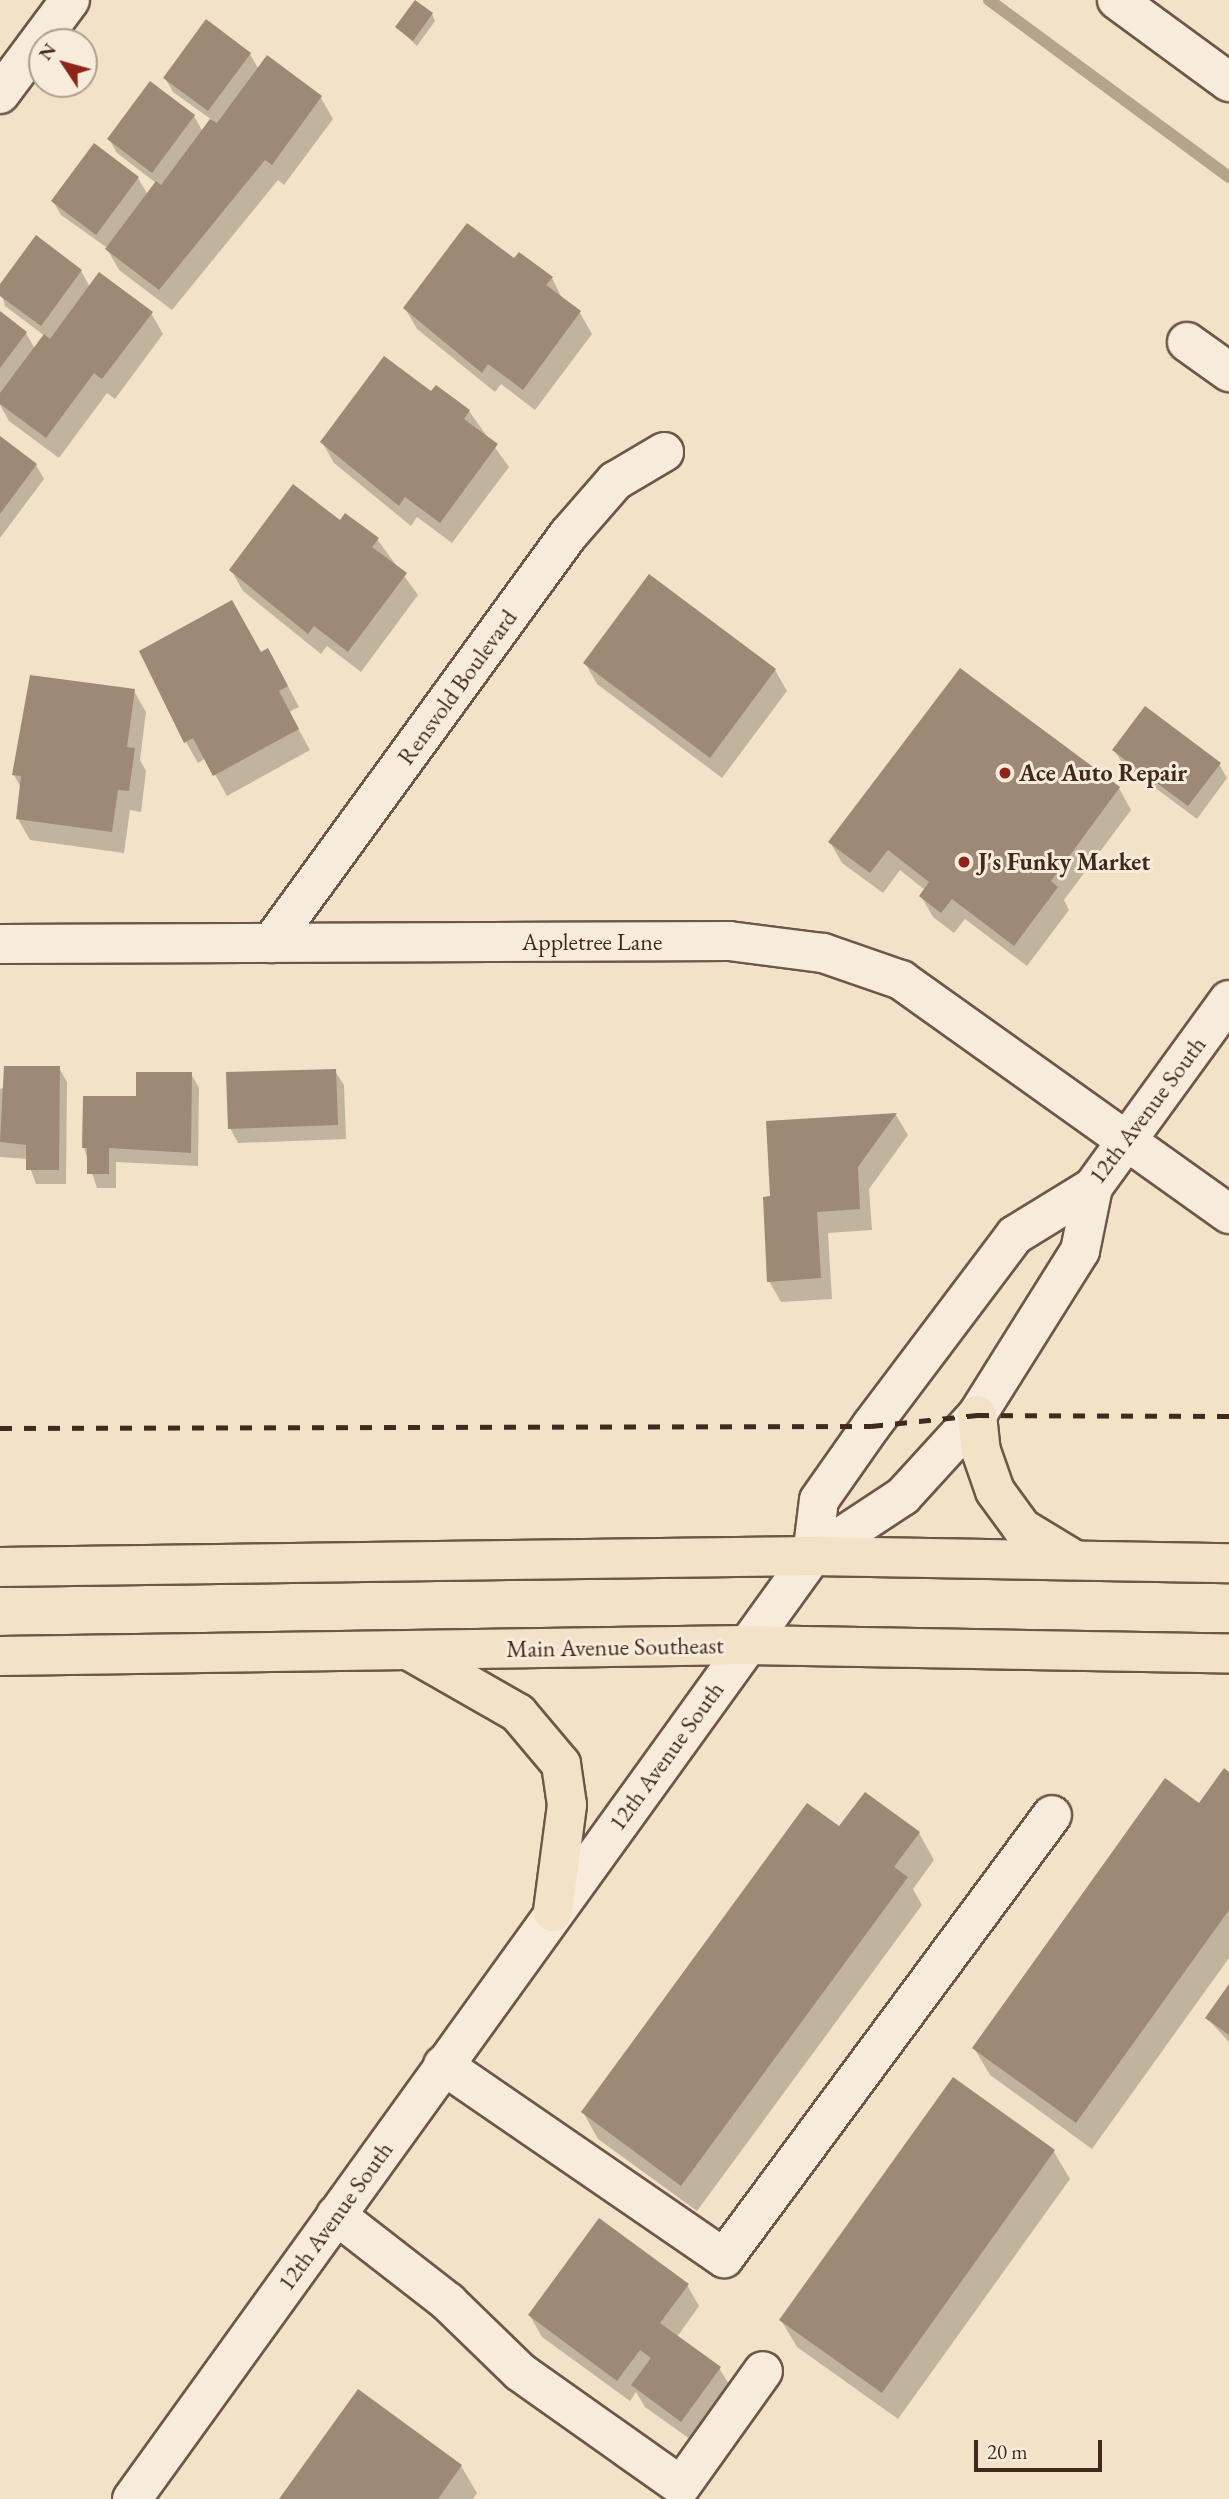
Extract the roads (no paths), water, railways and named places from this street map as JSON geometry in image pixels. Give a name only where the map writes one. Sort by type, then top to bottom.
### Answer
[{"type":"main road","points":[[977,1415],[981,1451],[995,1491],[1022,1528],[1075,1560]]},
{"type":"main road","points":[[0,1567],[812,1556],[1229,1563]]},
{"type":"main road","name":"Main Avenue Southeast","points":[[0,1656],[747,1645],[1229,1653]]},
{"type":"main road","points":[[408,1650],[517,1713],[561,1764],[567,1805],[553,1912]]},
{"type":"street","points":[[0,94],[70,0]]},
{"type":"street","points":[[1117,0],[1229,82]]},
{"type":"street","points":[[1187,342],[1229,372]]},
{"type":"street","name":"Rensvold Boulevard","points":[[271,943],[568,535],[615,481],[664,452]]},
{"type":"street","name":"Appletree Lane","points":[[0,944],[729,941],[823,953],[901,980],[1229,1214]]},
{"type":"street","name":"12th Avenue South","points":[[132,2499],[812,1556],[819,1500],[1015,1235],[1093,1187],[1229,1000]]},
{"type":"street","points":[[812,1556],[903,1496],[977,1415],[1080,1251],[1093,1187]]},
{"type":"street","points":[[443,2065],[724,2258],[1052,1815]]},
{"type":"street","points":[[336,2215],[448,2302],[520,2372],[681,2486],[763,2371]]},
{"type":"waterway","points":[[989,0],[1229,177]]},
{"type":"railway","points":[[0,1428],[871,1426],[977,1415],[1229,1416]]},
{"type":"place","name":"Ace Auto Repair","points":[[1005,773]]},
{"type":"place","name":"J's Funky Market","points":[[964,862]]}]
